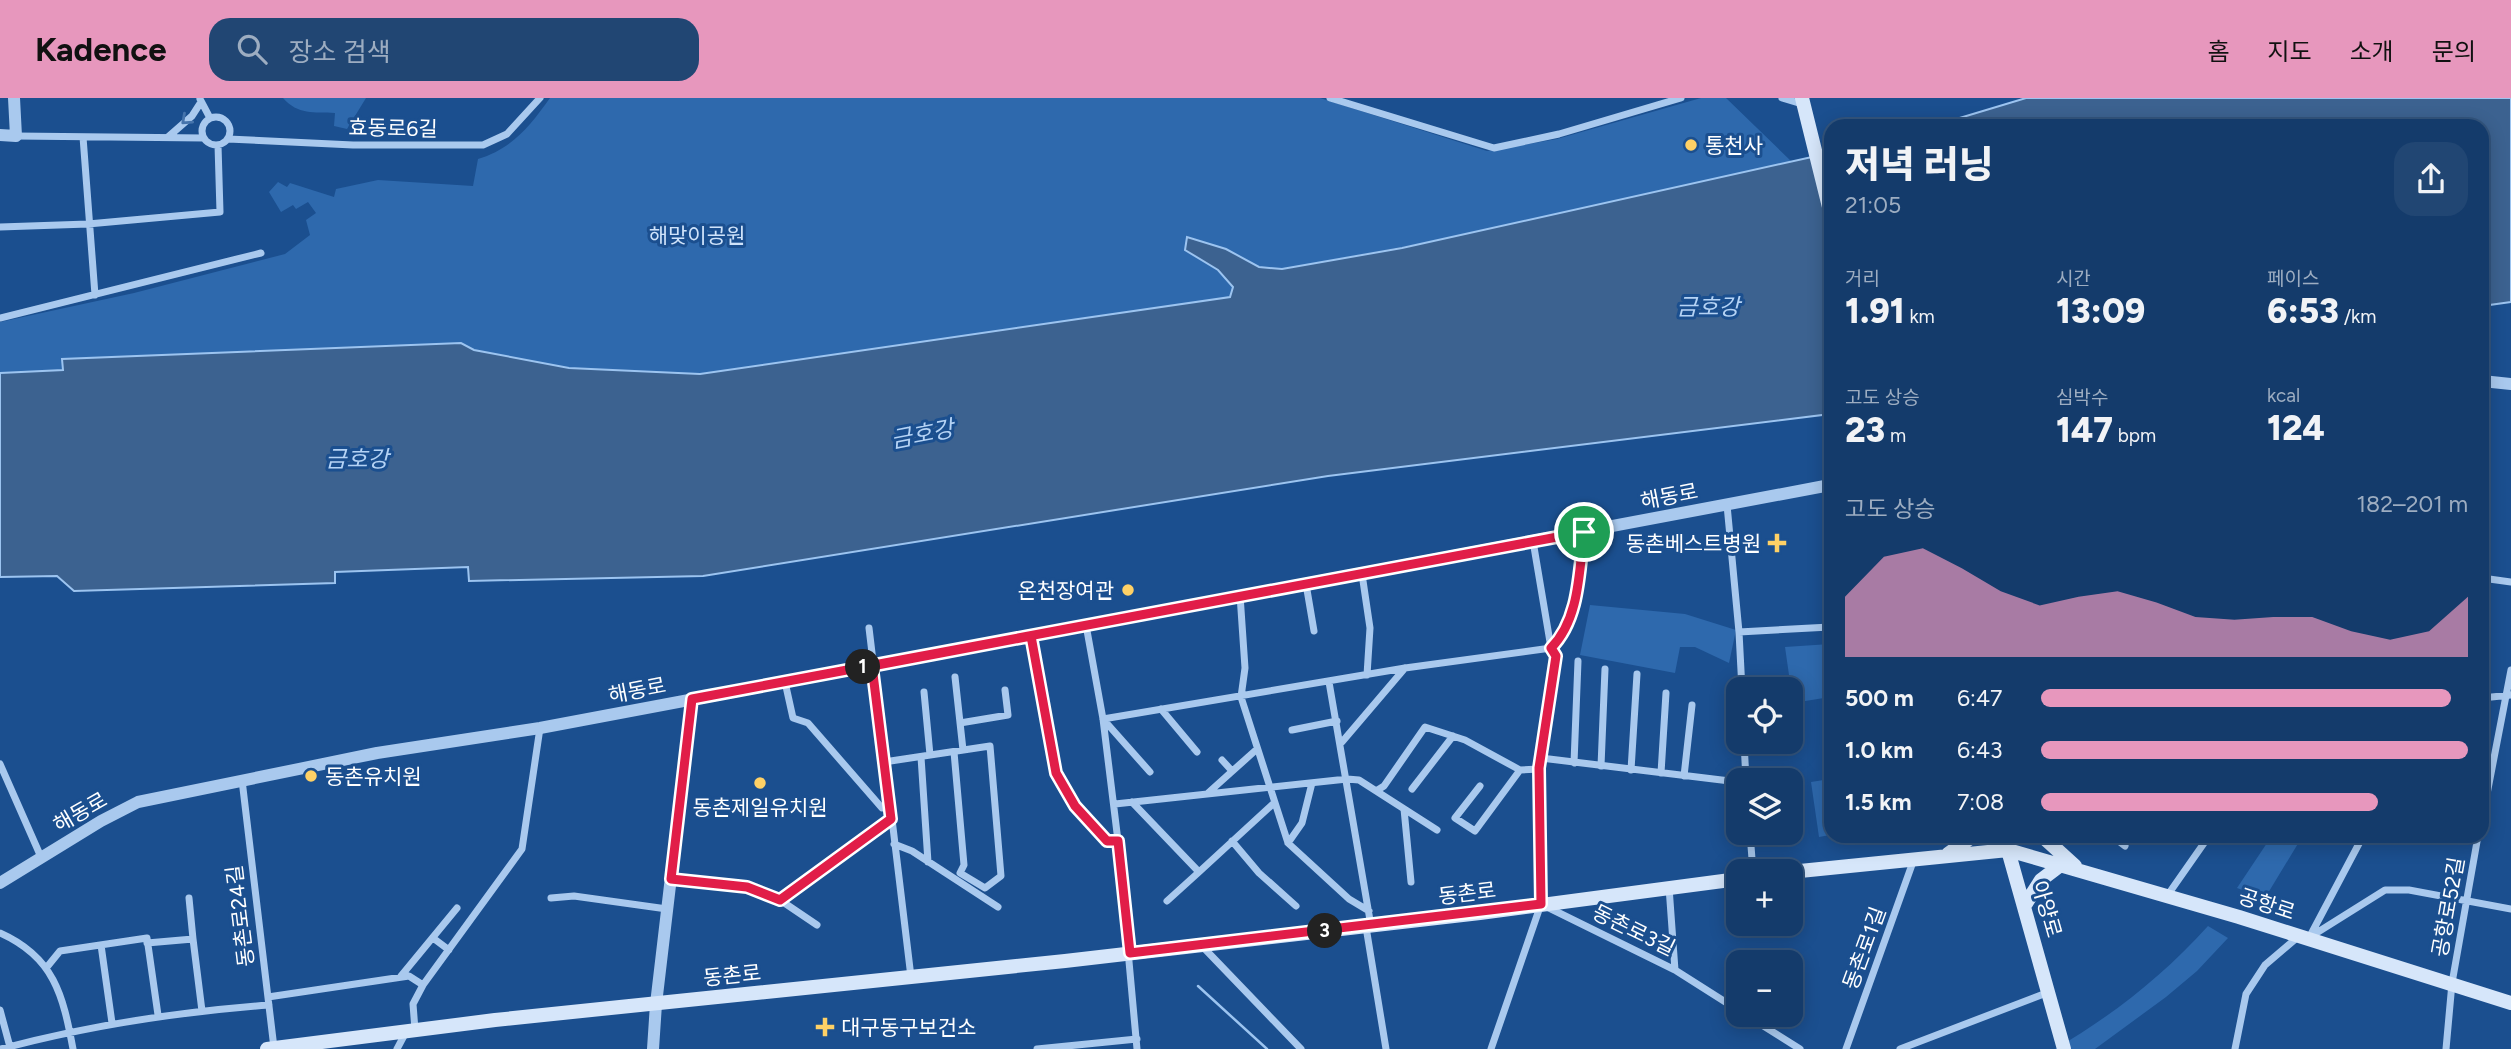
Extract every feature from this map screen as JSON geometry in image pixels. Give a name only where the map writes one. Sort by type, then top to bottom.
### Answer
[{"type":"main road","points":[[1802,101],[1824,187]]},
{"type":"main road","points":[[1947,854],[1963,843]]},
{"type":"main road","points":[[1803,871],[1947,854],[2006,843]]},
{"type":"main road","name":"공항로","points":[[2006,843],[2062,864],[2511,1003]]},
{"type":"main road","name":"아양로","points":[[2006,843],[2064,1049]]},
{"type":"main road","points":[[2050,843],[2079,869]]},
{"type":"main road","points":[[2025,905],[2036,885],[2062,864]]},
{"type":"main road","name":"동촌로","points":[[270,1049],[411,1031],[1202,945],[1368,921],[1541,904],[1726,880]]},
{"type":"street","points":[[14,98],[16,136]]},
{"type":"street","name":"효동로6길","points":[[228,139],[353,145],[483,145],[507,134],[540,98]]},
{"type":"street","points":[[1330,98],[1494,148],[1556,135],[1681,98]]},
{"type":"street","points":[[1782,98],[1802,101]]},
{"type":"street","points":[[200,100],[210,118]]},
{"type":"street","points":[[168,137],[192,116],[200,100]]},
{"type":"street","points":[[219,117],[227,121],[230,130],[228,139],[218,145],[211,145],[204,138],[202,129],[210,118],[219,117]]},
{"type":"street","points":[[0,135],[204,138]]},
{"type":"street","points":[[83,137],[95,295]]},
{"type":"street","points":[[0,227],[88,224],[220,212],[218,145]]},
{"type":"street","points":[[0,318],[261,253]]},
{"type":"street","points":[[2489,382],[2511,384]]},
{"type":"street","name":"해동로","points":[[0,883],[138,802],[242,779],[377,753],[540,728],[1824,486]]},
{"type":"street","points":[[1727,505],[1741,677]]},
{"type":"street","points":[[1103,719],[1405,668],[1551,648],[1561,638],[1576,599],[1584,532]]},
{"type":"street","points":[[1491,1049],[1541,904],[1539,769],[1556,656],[1551,648],[1532,541]]},
{"type":"street","points":[[1362,574],[1370,628],[1367,675]]},
{"type":"street","points":[[2489,579],[2511,582]]},
{"type":"street","points":[[1306,584],[1314,631]]},
{"type":"street","points":[[1240,595],[1245,668],[1241,697],[1268,788],[1288,843],[1368,921]]},
{"type":"street","points":[[1086,625],[1115,804],[1137,1049]]},
{"type":"street","points":[[1739,632],[1824,627]]},
{"type":"street","points":[[869,628],[911,977]]},
{"type":"street","points":[[1031,636],[1056,773],[1093,827],[1107,841],[1118,841]]},
{"type":"street","points":[[1574,762],[1578,661]]},
{"type":"street","points":[[1342,742],[1405,668]]},
{"type":"street","points":[[1601,766],[1605,669]]},
{"type":"street","points":[[2489,777],[2508,695],[2511,670]]},
{"type":"street","points":[[1631,770],[1637,674]]},
{"type":"street","points":[[955,677],[963,750]]},
{"type":"street","points":[[785,682],[793,718],[808,723],[882,808],[890,807]]},
{"type":"street","points":[[1329,682],[1348,779],[1386,1049]]},
{"type":"street","points":[[960,723],[1008,715],[1005,690]]},
{"type":"street","points":[[924,692],[930,755]]},
{"type":"street","points":[[1661,773],[1667,693]]},
{"type":"street","points":[[2489,698],[2508,695]]},
{"type":"street","points":[[653,1049],[692,699]]},
{"type":"street","points":[[1684,776],[1692,705]]},
{"type":"street","points":[[1161,709],[1197,752]]},
{"type":"street","points":[[1103,719],[1150,772]]},
{"type":"street","points":[[1292,730],[1338,721]]},
{"type":"street","points":[[1376,791],[1384,786],[1425,727],[1453,736],[1520,770],[1539,769]]},
{"type":"street","points":[[397,1049],[411,1031],[413,1004],[424,985],[522,849],[540,728]]},
{"type":"street","points":[[1412,789],[1453,736]]},
{"type":"street","points":[[884,762],[990,746],[1001,876],[985,888],[960,873],[964,865],[954,752]]},
{"type":"street","points":[[1206,794],[1257,749]]},
{"type":"street","points":[[920,757],[928,862]]},
{"type":"street","points":[[1541,758],[1726,781]]},
{"type":"street","points":[[1222,760],[1232,771]]},
{"type":"street","name":"해동로","points":[[0,764],[41,857]]},
{"type":"street","points":[[1480,786],[1455,818],[1475,831],[1520,770]]},
{"type":"street","name":"동촌로24길","points":[[242,779],[268,1001],[270,1049]]},
{"type":"street","points":[[1115,804],[1348,779],[1359,780],[1437,830]]},
{"type":"street","points":[[1288,843],[1302,823],[1312,783]]},
{"type":"street","points":[[1132,802],[1199,872]]},
{"type":"street","points":[[1167,901],[1274,803]]},
{"type":"street","points":[[1404,809],[1410,882]]},
{"type":"street","points":[[780,900],[891,819]]},
{"type":"street","points":[[1232,841],[1259,873],[1297,906]]},
{"type":"street","points":[[2120,843],[2124,846]]},
{"type":"street","points":[[2167,895],[2201,843]]},
{"type":"street","points":[[2359,843],[2309,938],[2385,890],[2409,890],[2511,909]]},
{"type":"street","name":"공항로52길","points":[[2445,1049],[2452,983],[2478,843]]},
{"type":"street","points":[[894,844],[928,862],[998,907]]},
{"type":"street","name":"동촌로1길","points":[[1846,1049],[1914,858]]},
{"type":"street","points":[[671,879],[747,887],[780,900],[817,925]]},
{"type":"street","name":"동촌로3길","points":[[1669,887],[1675,970]]},
{"type":"street","points":[[551,898],[578,896],[667,909]]},
{"type":"street","points":[[189,898],[202,1011]]},
{"type":"street","name":"동촌로3길","points":[[1541,904],[1675,970]]},
{"type":"street","points":[[401,977],[457,908]]},
{"type":"street","points":[[0,933],[15,940],[47,967],[60,991],[73,1049]]},
{"type":"street","points":[[2235,1049],[2246,994],[2265,965],[2299,936]]},
{"type":"street","points":[[47,967],[60,951],[147,938],[158,1015]]},
{"type":"street","points":[[433,938],[449,950]]},
{"type":"street","points":[[147,943],[193,939]]},
{"type":"street","points":[[101,945],[112,1023]]},
{"type":"street","points":[[1202,945],[1301,1049]]},
{"type":"street","points":[[1675,970],[1726,1002]]},
{"type":"street","points":[[1,1049],[112,1023],[268,1001],[409,975],[424,985]]},
{"type":"street","points":[[1900,1049],[2049,992]]},
{"type":"street","points":[[0,1010],[10,1047]]},
{"type":"street","points":[[1765,1027],[1800,1049]]},
{"type":"street","points":[[1037,1049],[1137,1039]]},
{"type":"green space","points":[[283,98],[366,98],[347,129],[334,126],[335,113],[301,110]]},
{"type":"green space","name":"해맞이공원","points":[[550,98],[1320,98],[1487,151],[1557,139],[1701,98],[1726,98],[1792,162],[1418,244],[1282,269],[1259,267],[1226,249],[1187,237],[1185,250],[1218,270],[1233,287],[1230,297],[700,374],[569,368],[474,350],[461,343],[62,359],[63,370],[0,373],[0,322],[134,293],[285,254],[310,235],[306,220],[316,213],[308,202],[296,209],[293,205],[281,212],[269,192],[278,182],[287,187],[290,183],[334,197],[336,189],[378,180],[473,186],[478,159],[510,143]]},
{"type":"green space","points":[[1590,605],[1685,614],[1736,630],[1729,663],[1695,647],[1680,647],[1675,673],[1580,655]]},
{"type":"green space","points":[[1824,644],[1824,698],[1803,701],[1803,677],[1789,677],[1785,647]]},
{"type":"green space","points":[[1824,780],[1824,836],[1819,837],[1811,782]]},
{"type":"green space","points":[[2267,843],[2298,843],[2265,898],[2237,888]]},
{"type":"green space","points":[[2208,926],[2228,938],[2197,971],[2166,997],[2095,1049],[2055,1049],[2136,994],[2173,962]]},
{"type":"water","points":[[2026,98],[2511,98],[2511,302],[2489,305],[2489,119],[1956,119]]},
{"type":"water","name":"금호강","points":[[1824,154],[1824,415],[1328,476],[703,576],[469,581],[468,567],[335,572],[335,583],[74,591],[57,576],[0,577],[0,373],[63,370],[62,359],[461,343],[474,350],[569,368],[700,374],[1230,297],[1233,287],[1218,270],[1185,250],[1187,237],[1226,249],[1259,267],[1282,269],[1402,248]]},
{"type":"waterway","points":[[1198,986],[1267,1049]]},
{"type":"place","name":"통천사","points":[[1691,145]]},
{"type":"place","name":"동촌베스트병원","points":[[1777,543]]},
{"type":"place","name":"온천장여관","points":[[1128,590]]},
{"type":"place","name":"동촌유치원","points":[[311,776]]},
{"type":"place","name":"동촌제일유치원","points":[[760,783]]},
{"type":"place","name":"대구동구보건소","points":[[825,1027]]},
{"type":"route","points":[[1584,532],[1576,599],[1561,638],[1551,648],[1556,656],[1539,768],[1542,820],[1541,904],[1130,953],[1118,841],[1107,841],[1093,827],[1075,806],[1056,773],[1031,636],[872,666],[891,819],[780,900],[747,887],[671,879],[692,699],[1584,532]]}]
